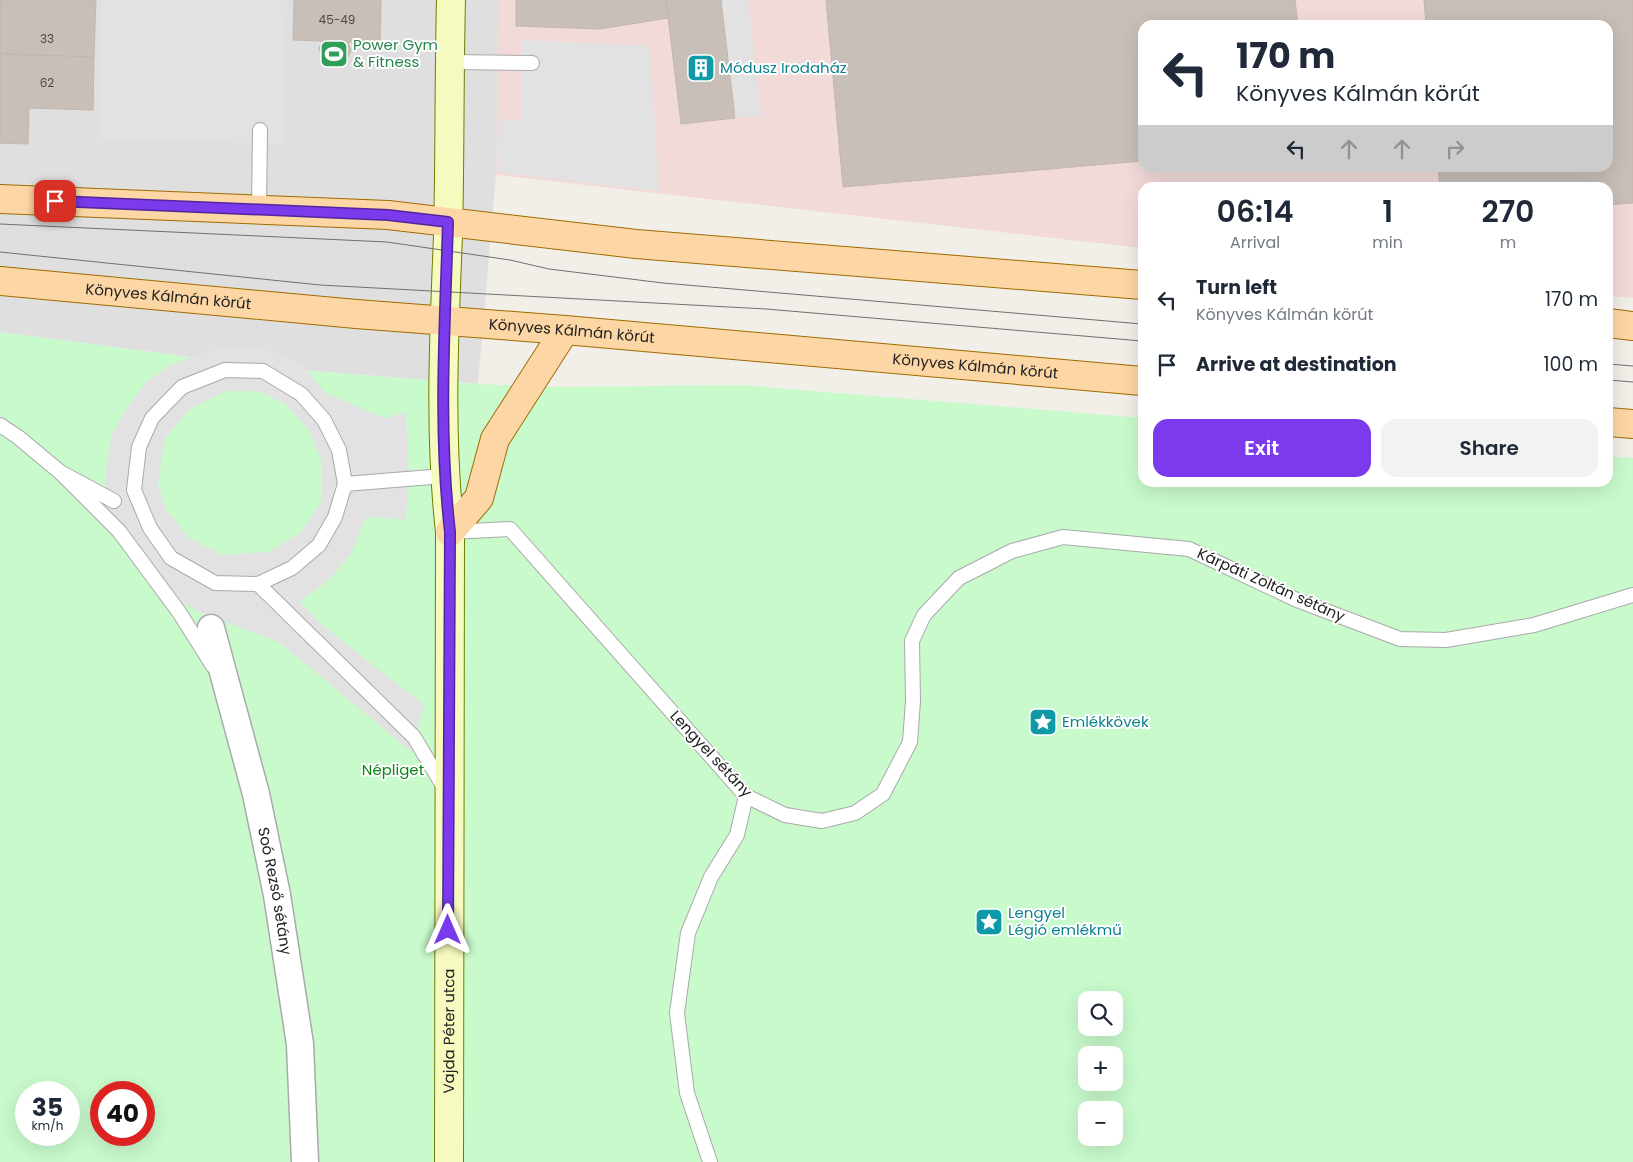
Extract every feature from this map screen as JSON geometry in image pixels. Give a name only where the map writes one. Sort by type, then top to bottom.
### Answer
[{"type":"main road","points":[[0,199],[388,215],[636,244],[1138,285]]},
{"type":"main road","name":"Könyves Kálmán körút","points":[[0,281],[356,314],[565,330],[1138,381]]},
{"type":"main road","points":[[1613,324],[1633,326]]},
{"type":"main road","points":[[450,532],[479,498],[495,439],[565,330]]},
{"type":"main road","points":[[1613,422],[1633,424]]},
{"type":"street","name":"Vajda Péter utca","points":[[449,1162],[448,794],[450,532],[444,476],[444,320],[448,222],[451,0]]},
{"type":"street","name":"Soó Rezső sétány","points":[[211,628],[256,794],[277,895],[300,1044],[305,1162]]},
{"type":"lane","points":[[450,62],[532,64]]},
{"type":"lane","points":[[259,209],[260,130]]},
{"type":"lane","points":[[225,370],[263,371],[301,394],[324,420],[339,450],[344,484],[335,517],[319,546],[292,568],[258,584],[215,583],[171,558],[150,528],[134,490],[139,448],[152,418],[182,387],[225,370]]},
{"type":"lane","points":[[0,425],[18,437],[60,472],[119,531],[179,612],[226,686]]},
{"type":"lane","points":[[60,472],[114,501]]},
{"type":"lane","points":[[344,484],[444,476]]},
{"type":"lane","name":"Lengyel sétány","points":[[450,532],[510,529],[746,796],[785,816],[822,821],[855,813],[882,794],[910,742],[913,701],[912,641],[924,615]]},
{"type":"lane","name":"Kárpáti Zoltán sétány","points":[[924,615],[958,578],[1012,552],[1063,537],[1189,549],[1297,600],[1400,639],[1446,640],[1534,625],[1633,595]]},
{"type":"lane","points":[[258,584],[414,737],[448,794]]},
{"type":"lane","points":[[710,1162],[687,1093],[677,1013],[688,933],[711,877],[738,836],[746,796]]},
{"type":"shaded area","points":[[0,0],[501,0],[496,175],[478,384],[274,368],[0,332]]},
{"type":"shaded area","points":[[102,0],[287,0],[283,144],[98,138]]},
{"type":"shaded area","points":[[499,0],[1633,0],[1633,298],[1613,296],[1613,182],[1138,182],[1138,248],[496,175]]},
{"type":"shaded area","points":[[721,0],[748,0],[761,116],[735,118]]},
{"type":"shaded area","points":[[521,40],[650,46],[659,191],[497,172],[499,119],[522,120]]},
{"type":"shaded area","points":[[212,350],[267,350],[303,365],[325,393],[385,418],[406,412],[409,479],[406,520],[367,516],[351,554],[327,582],[300,601],[321,624],[424,705],[412,752],[280,643],[197,611],[161,589],[112,526],[105,479],[111,436],[129,405],[146,382],[172,364]],"holes":[[[226,391],[258,391],[285,404],[308,429],[322,462],[321,502],[301,532],[269,552],[223,555],[189,538],[166,509],[158,483],[165,438],[189,410]]]},
{"type":"green space","name":"Népliget","points":[[0,332],[274,368],[478,384],[552,387],[742,385],[1138,418],[1138,487],[1613,487],[1613,456],[1633,458],[1633,1162],[0,1162]]},
{"type":"building","points":[[0,0],[96,0],[94,57],[0,54]]},
{"type":"building","points":[[294,0],[381,0],[380,43],[348,42],[351,51],[345,62],[334,65],[323,59],[319,48],[323,41],[293,40]]},
{"type":"building","points":[[516,0],[666,0],[668,18],[600,29],[516,26]]},
{"type":"building","name":"Módusz Irodaház","points":[[666,0],[721,0],[735,118],[681,124]]},
{"type":"building","points":[[826,0],[1295,0],[1297,20],[1138,20],[1138,161],[843,187]]},
{"type":"building","points":[[1424,0],[1633,0],[1633,203],[1613,205],[1613,182],[1439,182],[1438,172],[1613,172],[1613,20],[1426,20]]},
{"type":"building","points":[[0,54],[94,57],[93,110],[29,108],[28,144],[0,143]]},
{"type":"tram line","points":[[0,224],[387,242],[510,260],[549,269],[663,283],[1138,324]]},
{"type":"tram line","points":[[0,252],[320,285],[766,309],[1138,341]]},
{"type":"tram line","points":[[1613,364],[1633,366]]},
{"type":"tram line","points":[[1613,380],[1633,382]]},
{"type":"place","name":"Power Gym & Fitness","points":[[334,54]]},
{"type":"place","name":"Módusz Irodaház","points":[[701,68]]},
{"type":"place","name":"Emlékkövek","points":[[1043,722]]},
{"type":"place","name":"Lengyel Légió emlékmű","points":[[989,922]]},
{"type":"route","points":[[55,201],[388,215],[448,222],[444,358],[442,370],[444,476],[450,532],[448,930]]}]
